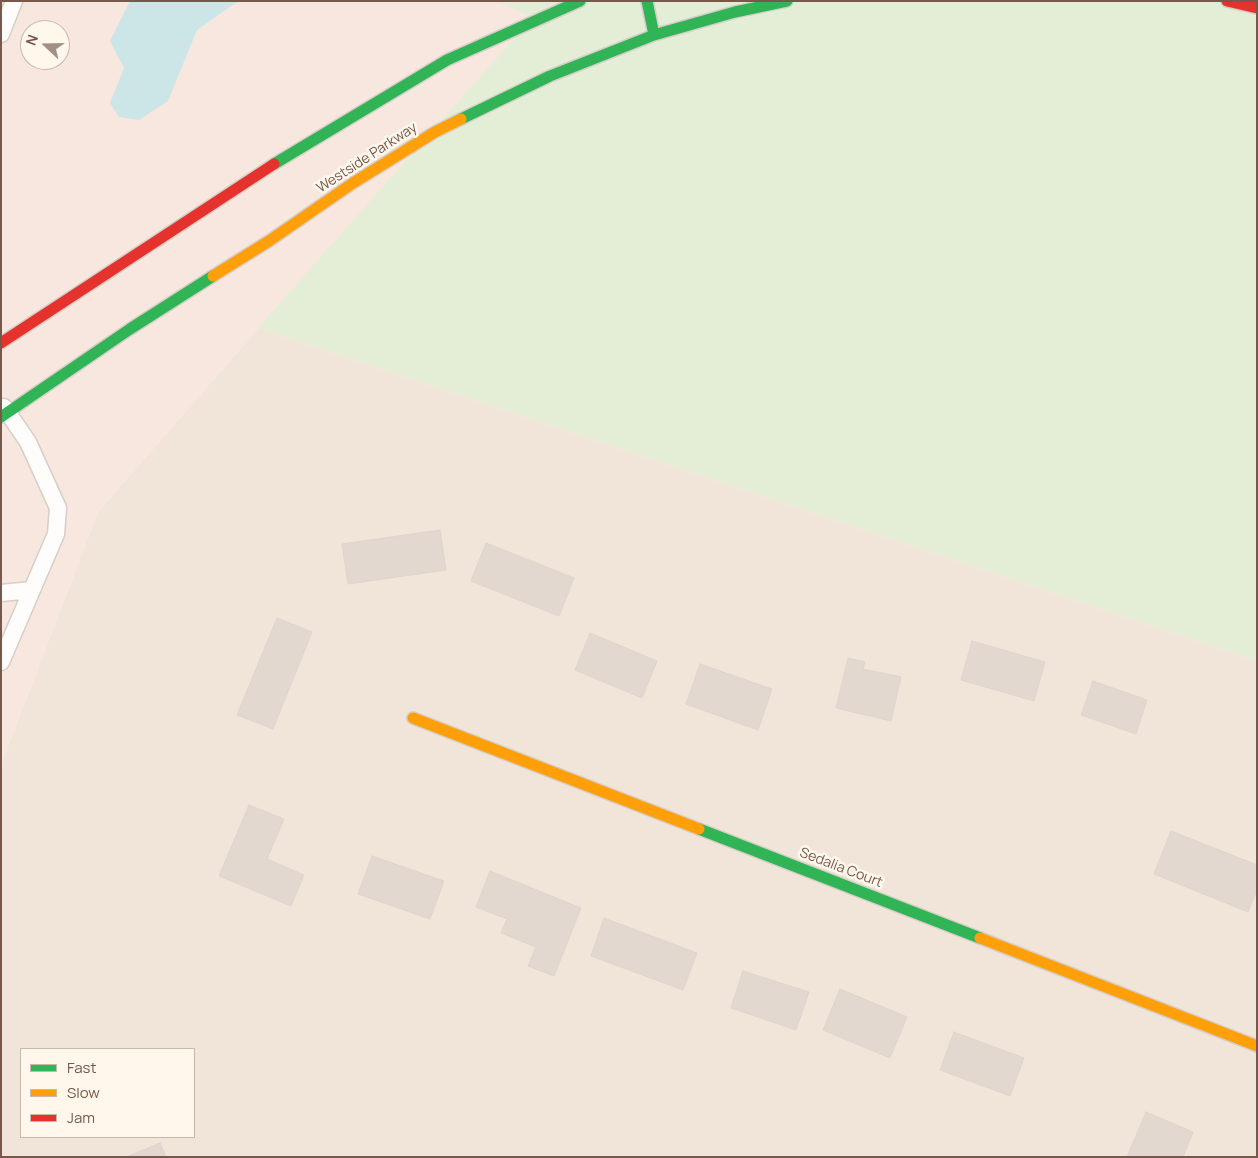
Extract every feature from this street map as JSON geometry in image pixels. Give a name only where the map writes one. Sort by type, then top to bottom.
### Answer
[{"type":"main road","points":[[1,342],[299,148],[447,60],[580,1]]},
{"type":"main road","points":[[647,1],[654,35]]},
{"type":"main road","name":"Westside Parkway","points":[[4,411],[270,241],[353,184],[436,132],[550,76],[654,35],[734,12],[788,1]]},
{"type":"main road","points":[[1227,1],[1257,8]]},
{"type":"main road","name":"Sedalia Court","points":[[413,718],[1257,1046]]},
{"type":"lane","points":[[1,34],[14,1]]},
{"type":"lane","points":[[1,662],[56,534],[58,508],[28,442],[4,411]]},
{"type":"lane","points":[[1,593],[32,590]]},
{"type":"shaded area","points":[[1,1],[496,1],[532,18],[98,512],[1,765]]},
{"type":"shaded area","points":[[258,328],[1257,661],[1257,1157],[1,1157],[1,765],[98,512]]},
{"type":"green space","points":[[496,1],[1257,1],[1257,661],[258,328],[532,18]]},
{"type":"water","points":[[130,1],[242,1],[234,4],[197,30],[168,101],[139,120],[119,117],[110,103],[124,68],[110,41]]},
{"type":"building","points":[[440,530],[446,570],[348,584],[342,544]]},
{"type":"building","points":[[486,543],[574,578],[559,616],[471,581]]},
{"type":"building","points":[[277,618],[312,632],[273,729],[237,715]]},
{"type":"building","points":[[590,633],[657,661],[642,698],[575,670]]},
{"type":"building","points":[[972,641],[1045,662],[1034,701],[961,680]]},
{"type":"building","points":[[848,658],[865,662],[863,669],[901,677],[891,721],[836,708]]},
{"type":"building","points":[[700,664],[772,689],[758,730],[686,704]]},
{"type":"building","points":[[1093,681],[1147,700],[1136,734],[1081,715]]},
{"type":"building","points":[[249,805],[284,819],[267,859],[304,875],[291,906],[219,876]]},
{"type":"building","points":[[1171,831],[1257,865],[1257,890],[1248,912],[1154,874]]},
{"type":"building","points":[[372,856],[444,881],[430,919],[358,894]]},
{"type":"building","points":[[490,871],[581,908],[554,976],[528,966],[536,947],[501,933],[507,919],[476,907]]},
{"type":"building","points":[[604,918],[697,953],[683,990],[591,956]]},
{"type":"building","points":[[743,971],[809,992],[796,1030],[731,1008]]},
{"type":"building","points":[[840,989],[907,1017],[890,1058],[823,1030]]},
{"type":"building","points":[[954,1032],[1024,1058],[1010,1096],[940,1070]]},
{"type":"building","points":[[1146,1112],[1193,1132],[1183,1157],[1127,1157]]},
{"type":"building","points":[[160,1143],[166,1157],[126,1157]]},
{"type":"traffic: fast","points":[[274,164],[447,60],[580,1]]},
{"type":"traffic: fast","points":[[647,1],[654,35]]},
{"type":"traffic: fast","points":[[461,119],[550,76],[654,35],[735,12],[787,1]]},
{"type":"traffic: fast","points":[[1,417],[130,329],[213,276]]},
{"type":"traffic: fast","points":[[699,829],[980,938]]},
{"type":"traffic: slow","points":[[213,276],[269,241],[353,183],[435,132],[461,119]]},
{"type":"traffic: slow","points":[[413,718],[699,829]]},
{"type":"traffic: slow","points":[[980,938],[1257,1046]]},
{"type":"traffic: jam","points":[[1227,1],[1257,8]]},
{"type":"traffic: jam","points":[[1,343],[274,164]]}]
